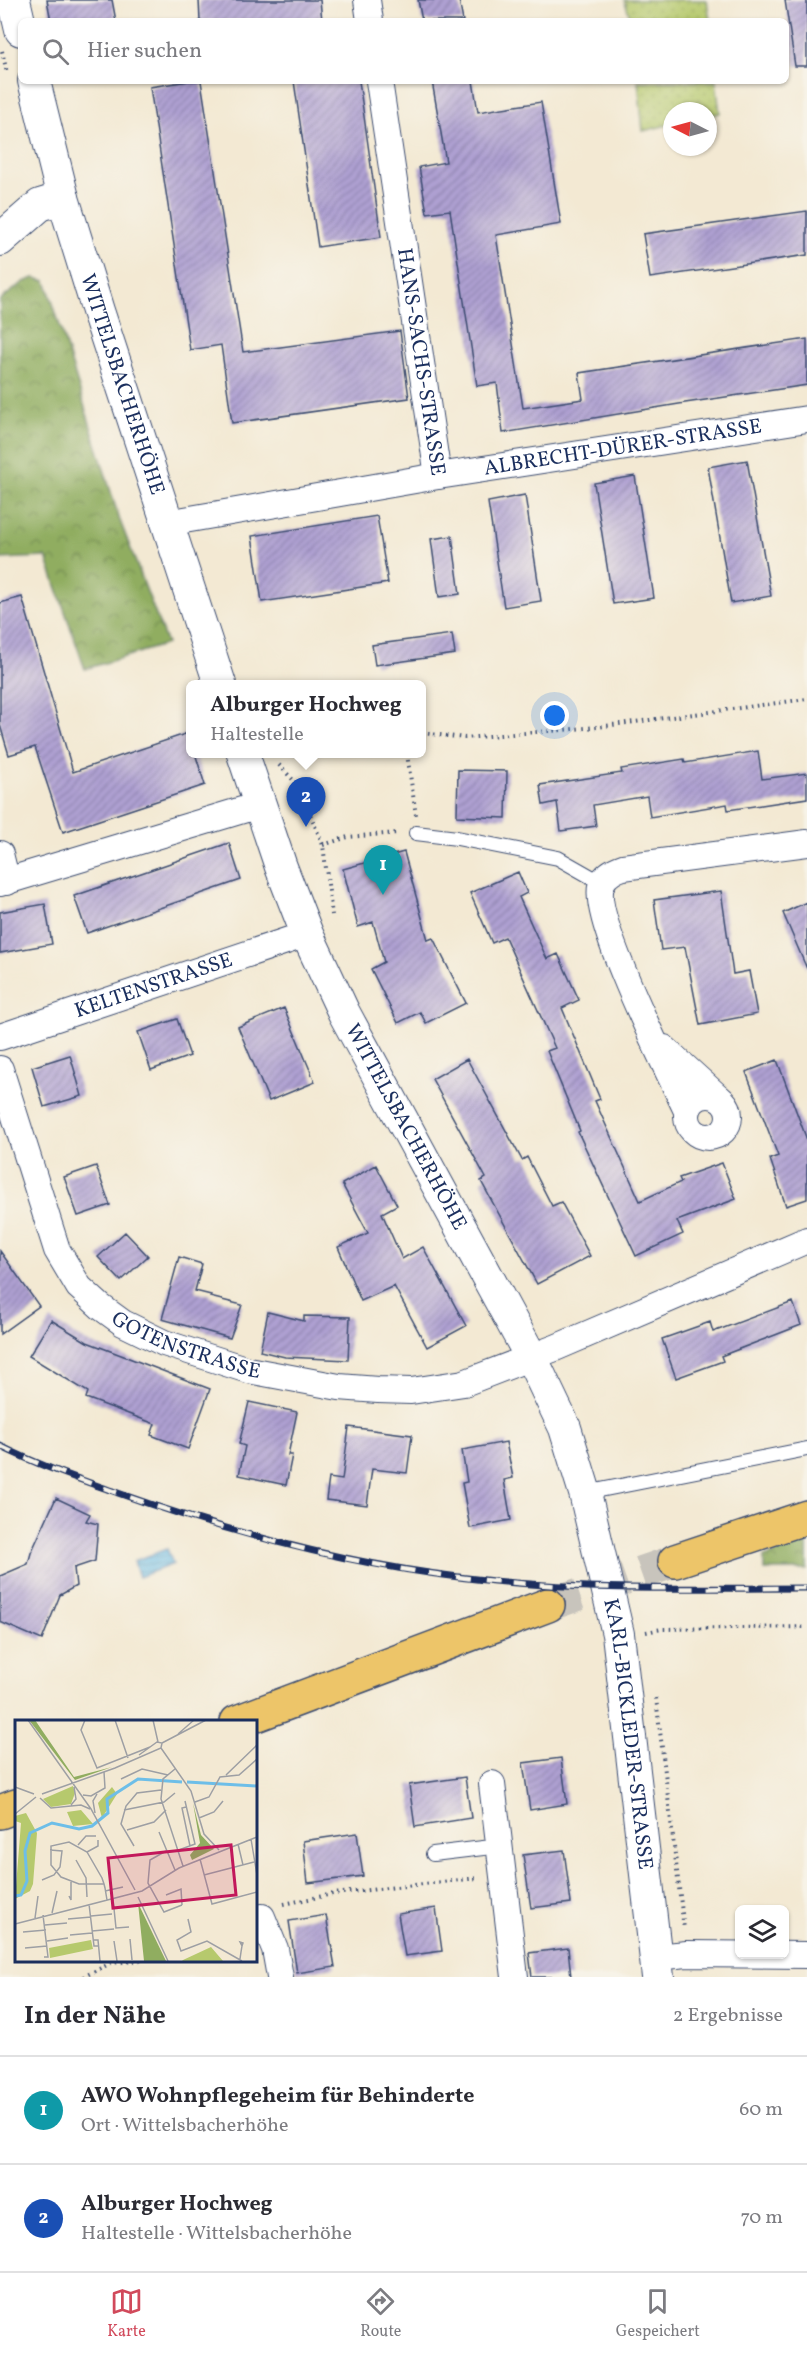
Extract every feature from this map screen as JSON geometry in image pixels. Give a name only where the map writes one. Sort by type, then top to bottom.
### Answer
[{"type":"main road","points":[[675,1561],[807,1517]]},
{"type":"main road","points":[[242,1720],[548,1605]]},
{"type":"main road","points":[[0,1812],[15,1806]]},
{"type":"street","points":[[14,0],[18,18]]},
{"type":"street","points":[[367,0],[370,18]]},
{"type":"street","name":"WITTELSBACHERHÖHE","points":[[35,84],[63,198],[219,680]]},
{"type":"street","name":"HANS-SACHS-STRASSE","points":[[168,523],[438,476],[379,84]]},
{"type":"street","points":[[0,240],[40,205],[63,198]]},
{"type":"street","name":"ALBRECHT-DÜRER-STRASSE","points":[[438,476],[807,419]]},
{"type":"street","name":"WITTELSBACHERHÖHE","points":[[245,758],[259,805],[307,934],[344,1013],[390,1102],[531,1358],[565,1428],[585,1493]]},
{"type":"street","points":[[0,854],[4,882],[259,805]]},
{"type":"street","points":[[655,1040],[727,1105],[729,1117],[725,1129],[715,1136],[703,1137],[692,1130],[687,1119],[687,1111],[616,954],[604,921],[599,899],[602,883],[610,872],[623,867],[807,843]]},
{"type":"street","name":"KELTENSTRASSE","points":[[0,1037],[307,934]]},
{"type":"street","name":"GOTENSTRASSE","points":[[0,1069],[57,1250],[79,1287],[123,1323],[164,1343],[248,1370],[339,1387],[411,1391],[464,1383],[531,1358],[807,1240]]},
{"type":"street","points":[[687,1111],[698,1097],[709,1094],[718,1097]]},
{"type":"street","name":"KARL-BICKLEDER-STRASSE","points":[[585,1493],[618,1634],[657,1967]]},
{"type":"street","points":[[492,1784],[515,1977]]},
{"type":"street","points":[[262,1928],[275,1949],[280,1977]]},
{"type":"street","points":[[657,1967],[687,1954],[807,1955]]},
{"type":"lane","points":[[416,833],[457,838],[558,858],[602,883]]},
{"type":"lane","points":[[585,1493],[807,1449]]},
{"type":"lane","points":[[433,1854],[500,1846]]},
{"type":"path","points":[[426,733],[465,738],[597,727],[807,699]]},
{"type":"path","points":[[323,845],[348,837],[416,833],[416,806],[407,758]]},
{"type":"path","points":[[662,1629],[807,1627]]},
{"type":"path","points":[[262,1928],[275,1906],[333,1894],[503,1875]]},
{"type":"path","points":[[83,1977],[111,1964],[128,1962]]},
{"type":"green space","points":[[624,0],[707,0],[710,18],[631,18]]},
{"type":"green space","points":[[638,84],[716,84],[720,113],[717,114],[717,102],[663,102],[663,126],[643,131]]},
{"type":"green space","points":[[34,278],[46,281],[119,518],[167,644],[85,669],[46,557],[0,559],[0,300],[24,282]]},
{"type":"green space","points":[[807,1542],[807,1570],[764,1570],[764,1557]]},
{"type":"water","points":[[167,1549],[173,1564],[139,1577],[134,1561]]},
{"type":"building","points":[[47,0],[112,0],[115,18],[50,18]]},
{"type":"building","points":[[199,0],[320,0],[322,18],[200,18]]},
{"type":"building","points":[[418,0],[459,0],[462,18],[421,18]]},
{"type":"building","points":[[785,0],[807,0],[807,66],[795,66]]},
{"type":"building","points":[[170,84],[201,84],[243,352],[400,331],[409,398],[232,423],[221,345],[190,350],[150,87]]},
{"type":"building","points":[[294,84],[359,84],[381,237],[318,247]]},
{"type":"building","points":[[433,84],[473,84],[478,112],[541,102],[561,224],[496,235],[523,408],[583,399],[579,373],[807,339],[807,385],[503,433],[497,383],[477,386],[450,210],[427,213],[419,167],[446,162]]},
{"type":"building","points":[[807,211],[807,255],[650,278],[643,234]]},
{"type":"building","points":[[747,460],[771,596],[731,603],[708,467]]},
{"type":"building","points":[[635,476],[654,598],[613,604],[594,483]]},
{"type":"building","points":[[525,495],[541,601],[504,607],[488,502]]},
{"type":"building","points":[[377,516],[388,583],[262,602],[252,536]]},
{"type":"building","points":[[452,536],[460,594],[439,597],[431,539]]},
{"type":"building","points":[[22,597],[73,772],[186,734],[186,758],[197,758],[205,785],[63,832],[35,747],[9,755],[0,725],[0,603]]},
{"type":"building","points":[[452,634],[455,654],[375,665],[372,645]]},
{"type":"building","points":[[758,751],[762,779],[807,773],[807,798],[728,810],[727,804],[650,817],[647,796],[593,805],[596,826],[561,831],[557,802],[543,805],[540,785],[622,773],[621,769],[684,759],[685,763]]},
{"type":"building","points":[[458,770],[507,771],[506,818],[457,816]]},
{"type":"building","points":[[229,843],[241,880],[87,933],[74,896]]},
{"type":"building","points":[[404,852],[428,940],[433,938],[466,1003],[426,1023],[420,1012],[398,1023],[371,969],[384,962],[373,922],[358,927],[343,869]]},
{"type":"building","points":[[518,872],[527,893],[519,897],[547,959],[558,954],[579,1000],[562,1008],[600,1099],[595,1101],[640,1201],[681,1182],[679,1178],[722,1163],[736,1199],[677,1221],[683,1234],[636,1256],[578,1132],[580,1131],[547,1051],[555,1048],[505,937],[492,943],[470,893]]},
{"type":"building","points":[[721,891],[733,974],[749,971],[757,1014],[700,1025],[685,947],[661,950],[654,900]]},
{"type":"building","points":[[807,902],[807,969],[783,913]]},
{"type":"building","points":[[45,904],[52,944],[0,953],[0,912]]},
{"type":"building","points":[[284,1008],[315,1082],[269,1101],[238,1027]]},
{"type":"building","points":[[177,1019],[190,1056],[151,1070],[138,1032]]},
{"type":"building","points":[[70,1055],[82,1096],[44,1107],[32,1067]]},
{"type":"building","points":[[467,1059],[522,1160],[527,1157],[552,1206],[561,1202],[590,1256],[537,1284],[481,1181],[486,1178],[432,1079]]},
{"type":"building","points":[[777,1060],[807,1140],[807,1199],[786,1206],[770,1159],[778,1156],[746,1072]]},
{"type":"building","points":[[376,1165],[397,1205],[382,1213],[402,1259],[423,1247],[466,1326],[427,1347],[394,1286],[361,1301],[338,1247],[368,1233],[342,1184]]},
{"type":"building","points":[[96,1166],[110,1205],[78,1216],[64,1177]]},
{"type":"building","points":[[125,1232],[148,1256],[121,1281],[98,1257]]},
{"type":"building","points":[[0,1251],[39,1306],[0,1334]]},
{"type":"building","points":[[179,1257],[202,1264],[195,1291],[242,1305],[230,1338],[162,1319]]},
{"type":"building","points":[[793,1302],[801,1325],[721,1356],[723,1361],[676,1378],[662,1339],[710,1322],[713,1332]]},
{"type":"building","points":[[268,1312],[304,1321],[304,1316],[350,1317],[348,1360],[285,1357],[260,1351]]},
{"type":"building","points":[[51,1320],[87,1342],[210,1389],[188,1449],[151,1435],[155,1424],[86,1398],[88,1392],[29,1356]]},
{"type":"building","points":[[249,1402],[297,1412],[288,1455],[292,1455],[286,1485],[239,1475],[245,1446],[239,1444]]},
{"type":"building","points":[[349,1427],[412,1435],[407,1473],[372,1469],[367,1505],[326,1500],[329,1478],[342,1480]]},
{"type":"building","points":[[506,1442],[513,1478],[504,1480],[511,1520],[470,1528],[462,1483],[467,1482],[462,1450]]},
{"type":"building","points":[[56,1498],[90,1514],[86,1521],[98,1524],[95,1561],[74,1568],[76,1586],[60,1595],[42,1640],[0,1622],[0,1576],[28,1564]]},
{"type":"building","points":[[561,1758],[567,1804],[530,1810],[523,1763]]},
{"type":"building","points":[[465,1777],[471,1818],[415,1827],[409,1785]]},
{"type":"building","points":[[357,1833],[363,1876],[308,1883],[303,1841]]},
{"type":"building","points":[[564,1850],[571,1903],[531,1908],[523,1855]]},
{"type":"building","points":[[436,1908],[442,1951],[405,1956],[398,1914]]},
{"type":"building","points":[[326,1915],[335,1967],[297,1973],[289,1921]]},
{"type":"building","points":[[568,1948],[571,1977],[532,1977],[529,1953]]},
{"type":"tunnel","points":[[548,1605],[675,1561]]},
{"type":"railway","points":[[0,1446],[74,1477],[164,1509],[303,1549],[398,1568],[494,1581],[572,1586],[807,1588]]},
{"type":"place","name":"Alburger Hochweg","points":[[306,827]]},
{"type":"place","name":"AWO Wohnpflegeheim für Behinderte","points":[[383,895]]}]
